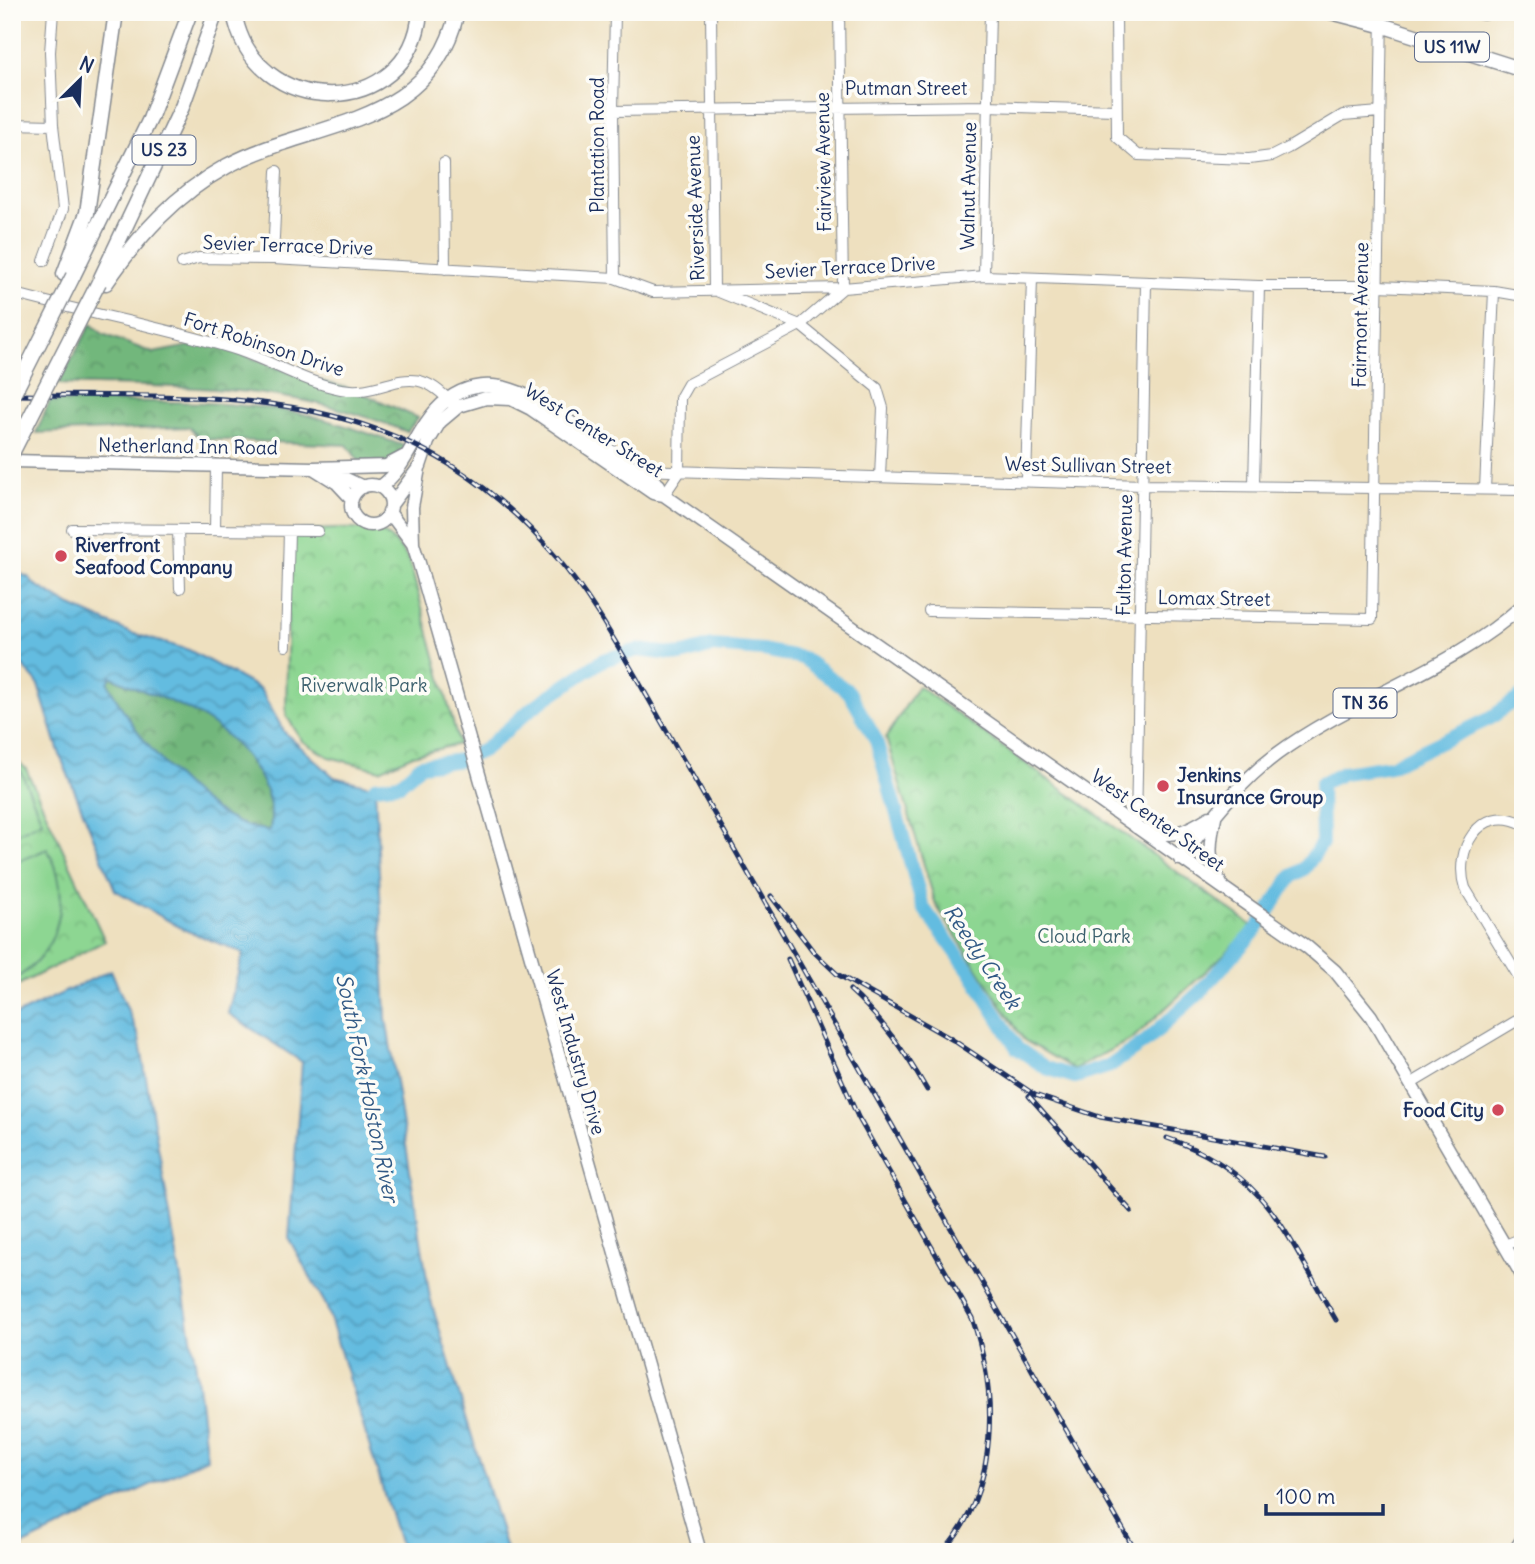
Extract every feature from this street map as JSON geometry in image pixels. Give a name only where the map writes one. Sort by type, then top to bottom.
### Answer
[{"type":"highway","points":[[68,275],[86,213],[116,12]]},
{"type":"highway","points":[[12,397],[41,340],[68,275],[150,119],[190,12]]},
{"type":"highway","name":"US 23","points":[[12,453],[81,317],[103,282],[201,61],[216,12]]},
{"type":"highway","points":[[234,12],[243,45],[265,72],[289,88],[330,95],[369,85],[393,68],[411,43],[420,12]]},
{"type":"highway","points":[[426,75],[440,43],[449,12]]},
{"type":"highway","points":[[103,282],[157,218],[200,182],[256,152],[375,113],[410,90],[426,75],[447,45],[457,12]]},
{"type":"highway","name":"US 11W","points":[[1331,12],[1381,18],[1523,70]]},
{"type":"main road","name":"West Center Street","points":[[390,508],[419,466],[433,431],[452,404],[465,391],[490,386],[526,393],[659,485],[664,495]]},
{"type":"main road","name":"West Center Street","points":[[380,487],[397,474],[426,422],[452,404],[486,398],[521,402],[653,493],[664,495],[1282,930],[1335,971],[1359,999],[1412,1083],[1523,1277]]},
{"type":"main road","points":[[317,467],[386,466],[398,462],[410,451]]},
{"type":"main road","name":"Netherland Inn Road","points":[[12,461],[317,467],[363,487]]},
{"type":"main road","points":[[413,544],[412,507],[419,466]]},
{"type":"main road","points":[[317,467],[337,482],[352,499]]},
{"type":"main road","points":[[363,487],[380,487],[389,498],[390,508],[376,523],[359,521],[351,508],[352,499],[363,487]]},
{"type":"main road","name":"West Industry Drive","points":[[390,508],[413,544],[419,563],[700,1552]]},
{"type":"main road","name":"West Industry Drive","points":[[376,523],[390,530],[419,563]]},
{"type":"main road","name":"TN 36","points":[[1180,859],[1242,784],[1277,754],[1455,653],[1523,605]]},
{"type":"main road","points":[[1136,828],[1159,835],[1179,834],[1216,813]]},
{"type":"main road","points":[[1216,813],[1209,852],[1214,872],[1225,891]]},
{"type":"main road","points":[[1514,1552],[1523,1538]]},
{"type":"street","points":[[44,261],[63,209],[53,125],[50,52],[53,12]]},
{"type":"street","name":"Plantation Road","points":[[615,12],[615,278]]},
{"type":"street","name":"Riverside Avenue","points":[[711,12],[714,290],[800,325],[877,388],[883,408],[880,477]]},
{"type":"street","name":"Fairview Avenue","points":[[839,12],[843,288]]},
{"type":"street","name":"Walnut Avenue","points":[[984,276],[990,12]]},
{"type":"street","points":[[1116,12],[1117,137],[1138,155],[1249,159],[1280,152],[1343,114],[1380,112]]},
{"type":"street","points":[[1469,12],[1484,15],[1496,12]]},
{"type":"street","name":"Fairmont Avenue","points":[[1372,619],[1381,18]]},
{"type":"street","name":"Putman Street","points":[[613,111],[710,112],[839,106],[987,106],[1115,110]]},
{"type":"street","points":[[12,124],[53,125]]},
{"type":"street","points":[[444,163],[444,269]]},
{"type":"street","points":[[273,259],[277,172]]},
{"type":"street","name":"Sevier Terrace Drive","points":[[182,263],[199,258],[273,259],[615,278],[653,292],[843,288],[984,276],[1259,286],[1378,286],[1494,291],[1523,296]]},
{"type":"street","points":[[1026,481],[1031,278]]},
{"type":"street","name":"Fulton Avenue","points":[[1136,828],[1146,282]]},
{"type":"street","points":[[1254,484],[1259,286]]},
{"type":"street","points":[[664,495],[679,473],[680,398],[688,384],[800,325],[843,288]]},
{"type":"street","points":[[1485,489],[1494,291]]},
{"type":"street","name":"Fort Robinson Drive","points":[[12,293],[232,348],[330,387],[358,391],[407,378],[421,380],[452,404]]},
{"type":"street","points":[[215,530],[216,466]]},
{"type":"street","name":"West Sullivan Street","points":[[637,470],[1143,485],[1254,484],[1523,490]]},
{"type":"street","points":[[72,529],[318,531]]},
{"type":"street","points":[[178,530],[180,588]]},
{"type":"street","points":[[286,646],[289,531]]},
{"type":"street","name":"Lomax Street","points":[[929,611],[1372,619]]},
{"type":"street","points":[[1523,824],[1503,819],[1486,821],[1469,836],[1461,874],[1465,888],[1523,984]]},
{"type":"street","points":[[1412,1083],[1523,1017]]},
{"type":"street","points":[[1505,1245],[1523,1238]]},
{"type":"green space","points":[[91,324],[103,334],[153,353],[210,342],[292,373],[358,391],[418,418],[407,432],[320,404],[277,396],[192,388],[58,384]]},
{"type":"green space","points":[[50,401],[211,403],[275,409],[333,422],[410,448],[386,466],[358,460],[347,445],[200,439],[189,427],[36,433]]},
{"type":"green space","name":"Riverwalk Park","points":[[289,531],[372,531],[382,533],[394,541],[409,560],[459,744],[413,755],[380,770],[329,757],[302,741],[286,715]]},
{"type":"green space","points":[[110,676],[195,713],[210,722],[238,747],[260,778],[267,795],[271,812],[270,830],[245,825],[221,814],[174,776],[120,705],[108,683]]},
{"type":"green space","name":"Cloud Park","points":[[918,686],[1254,927],[1132,1039],[1074,1069],[1024,1040],[936,905],[886,738]]},
{"type":"green space","points":[[12,755],[26,769],[105,941],[12,988]]},
{"type":"green space","points":[[12,760],[20,769],[42,821],[12,836]]},
{"type":"green space","points":[[47,849],[60,884],[58,922],[42,956],[28,970],[12,980],[12,864]]},
{"type":"water","name":"South Fork Holston River","points":[[12,570],[30,578],[34,584],[71,606],[131,633],[189,650],[260,689],[285,733],[334,777],[375,787],[386,1018],[430,1298],[507,1552],[402,1552],[326,1305],[289,1239],[302,1062],[228,1013],[243,953],[183,929],[115,890],[60,755],[37,682],[12,654]],"holes":[[[111,676],[195,713],[210,722],[238,747],[260,778],[267,795],[271,812],[270,830],[246,826],[222,814],[175,776],[135,728],[108,683]]]},
{"type":"water","points":[[111,970],[139,1037],[195,1360],[207,1458],[17,1548],[12,1539],[12,1017]]},
{"type":"waterway","name":"Reedy Creek","points":[[375,787],[400,784],[421,765],[462,760],[484,750],[532,708],[603,660],[638,650],[681,655],[712,646],[763,650],[803,658],[849,692],[876,740],[923,907],[971,973],[1017,1048],[1046,1068],[1075,1077],[1110,1066],[1146,1041],[1200,992],[1257,929],[1291,877],[1305,868],[1322,843],[1321,784],[1343,773],[1390,766],[1489,719],[1523,695]]},
{"type":"railway","points":[[12,395],[165,396],[238,400],[307,410],[374,428],[438,457],[499,500],[557,558],[609,631],[636,677],[1136,1552]]},
{"type":"railway","points":[[771,896],[813,951],[837,974],[953,1040],[1035,1095],[1100,1117],[1325,1157]]},
{"type":"railway","points":[[788,959],[858,1117],[972,1318],[981,1347],[989,1408],[989,1439],[984,1470],[962,1527],[943,1552]]},
{"type":"railway","points":[[850,990],[893,1037],[927,1090]]},
{"type":"railway","points":[[1029,1096],[1131,1211]]},
{"type":"railway","points":[[1167,1138],[1201,1152],[1229,1169],[1252,1189],[1271,1210],[1287,1234],[1336,1320]]},
{"type":"place","name":"Riverfront Seafood Company","points":[[61,556]]},
{"type":"place","name":"Jenkins Insurance Group","points":[[1163,786]]},
{"type":"place","name":"Food City","points":[[1498,1110]]}]
